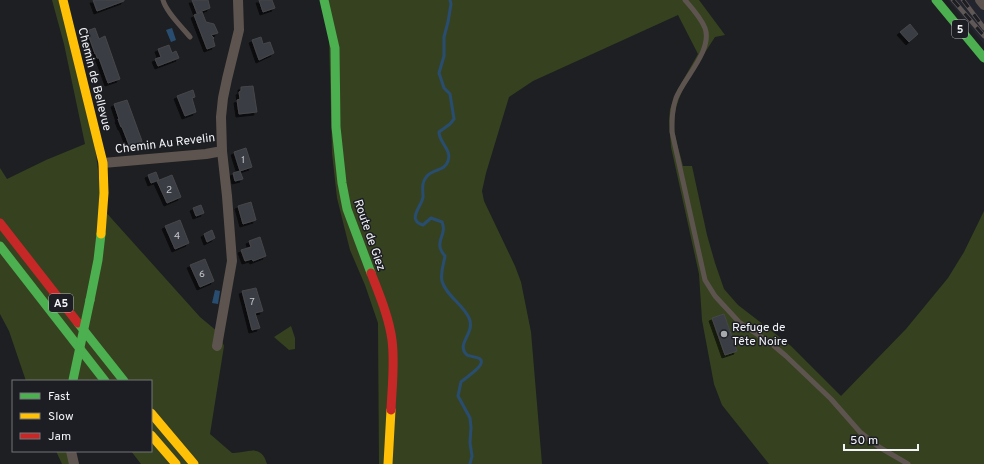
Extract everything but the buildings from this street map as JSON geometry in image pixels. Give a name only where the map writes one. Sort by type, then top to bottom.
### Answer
[{"type":"main road","name":"Chemin de Bellevue","points":[[63,0],[103,163],[104,193],[102,230],[98,260],[73,380]]},
{"type":"main road","name":"Route de Giez","points":[[324,0],[336,48],[336,128],[342,183],[349,215],[386,314],[392,340],[388,464]]},
{"type":"main road","name":"5","points":[[936,0],[984,58]]},
{"type":"main road","name":"A5","points":[[0,222],[66,309],[123,380]]},
{"type":"main road","name":"A5","points":[[0,246],[105,380]]},
{"type":"main road","points":[[152,414],[194,464]]},
{"type":"main road","points":[[152,436],[176,464]]},
{"type":"street","name":"Chemin Au Revelin","points":[[103,163],[206,154],[222,151],[221,117],[223,98],[239,30],[238,0]]},
{"type":"street","points":[[980,0],[984,5]]},
{"type":"street","points":[[217,346],[232,261],[222,151]]},
{"type":"street","points":[[71,452],[74,464]]},
{"type":"lane","points":[[163,0],[172,15],[190,37]]},
{"type":"lane","points":[[685,0],[705,27],[707,36],[706,45],[676,98],[672,119],[672,132],[705,280],[715,296],[739,322],[773,345],[786,356],[831,399],[860,432],[880,447],[908,464]]},
{"type":"shaded area","points":[[948,0],[976,0],[984,11],[984,44]]},
{"type":"green space","points":[[52,0],[63,0],[90,108],[103,209],[200,317],[218,332],[224,346],[210,434],[232,453],[257,451],[261,453],[267,464],[141,464],[132,452],[152,452],[152,380],[26,380],[9,331],[0,314],[0,168],[7,179],[46,160],[85,144],[64,44]]},
{"type":"green space","points":[[328,0],[699,0],[725,35],[715,37],[696,66],[679,99],[674,126],[683,166],[692,166],[707,235],[724,289],[738,305],[791,346],[841,396],[906,329],[948,278],[964,252],[984,211],[984,464],[769,464],[722,405],[714,384],[702,320],[699,274],[671,147],[669,121],[670,109],[678,89],[698,54],[678,15],[533,81],[509,97],[482,191],[484,201],[521,282],[531,332],[542,464],[379,464],[378,323],[365,285],[350,250],[337,198],[332,153]]},
{"type":"green space","points":[[291,326],[295,338],[295,349],[289,350],[274,337]]},
{"type":"green space","points":[[56,452],[71,452],[74,464],[62,464]]},
{"type":"water","points":[[172,28],[176,40],[171,42],[166,30]]},
{"type":"water","points":[[215,290],[220,291],[218,304],[212,303]]},
{"type":"waterway","points":[[450,0],[451,4],[444,37],[444,56],[439,73],[444,88],[450,94],[454,119],[439,132],[449,157],[444,167],[432,172],[425,179],[422,201],[415,216],[418,223],[423,225],[431,218],[442,222],[443,231],[440,246],[441,251],[445,256],[442,281],[447,291],[463,308],[469,318],[470,329],[464,342],[464,351],[467,355],[479,358],[481,362],[481,365],[461,382],[458,396],[470,418],[470,443],[472,456],[470,464]]},
{"type":"railway","points":[[953,0],[984,36]]},
{"type":"railway","points":[[963,0],[984,28]]},
{"type":"traffic: fast","points":[[324,0],[335,48],[336,127],[342,183],[347,209],[371,273]]},
{"type":"traffic: fast","points":[[936,0],[984,58]]},
{"type":"traffic: fast","points":[[90,300],[98,260],[101,234]]},
{"type":"traffic: fast","points":[[0,246],[104,380]]},
{"type":"traffic: fast","points":[[73,380],[90,300]]},
{"type":"traffic: fast","points":[[78,323],[123,380]]},
{"type":"traffic: slow","points":[[63,0],[103,163],[104,193],[101,234]]},
{"type":"traffic: slow","points":[[388,464],[391,410]]},
{"type":"traffic: slow","points":[[152,414],[194,464]]},
{"type":"traffic: slow","points":[[152,436],[176,464]]},
{"type":"traffic: jam","points":[[0,223],[78,323]]},
{"type":"traffic: jam","points":[[371,273],[391,331],[393,349],[391,410]]},
{"type":"place","name":"Refuge de Tête Noire","points":[[724,334]]}]
